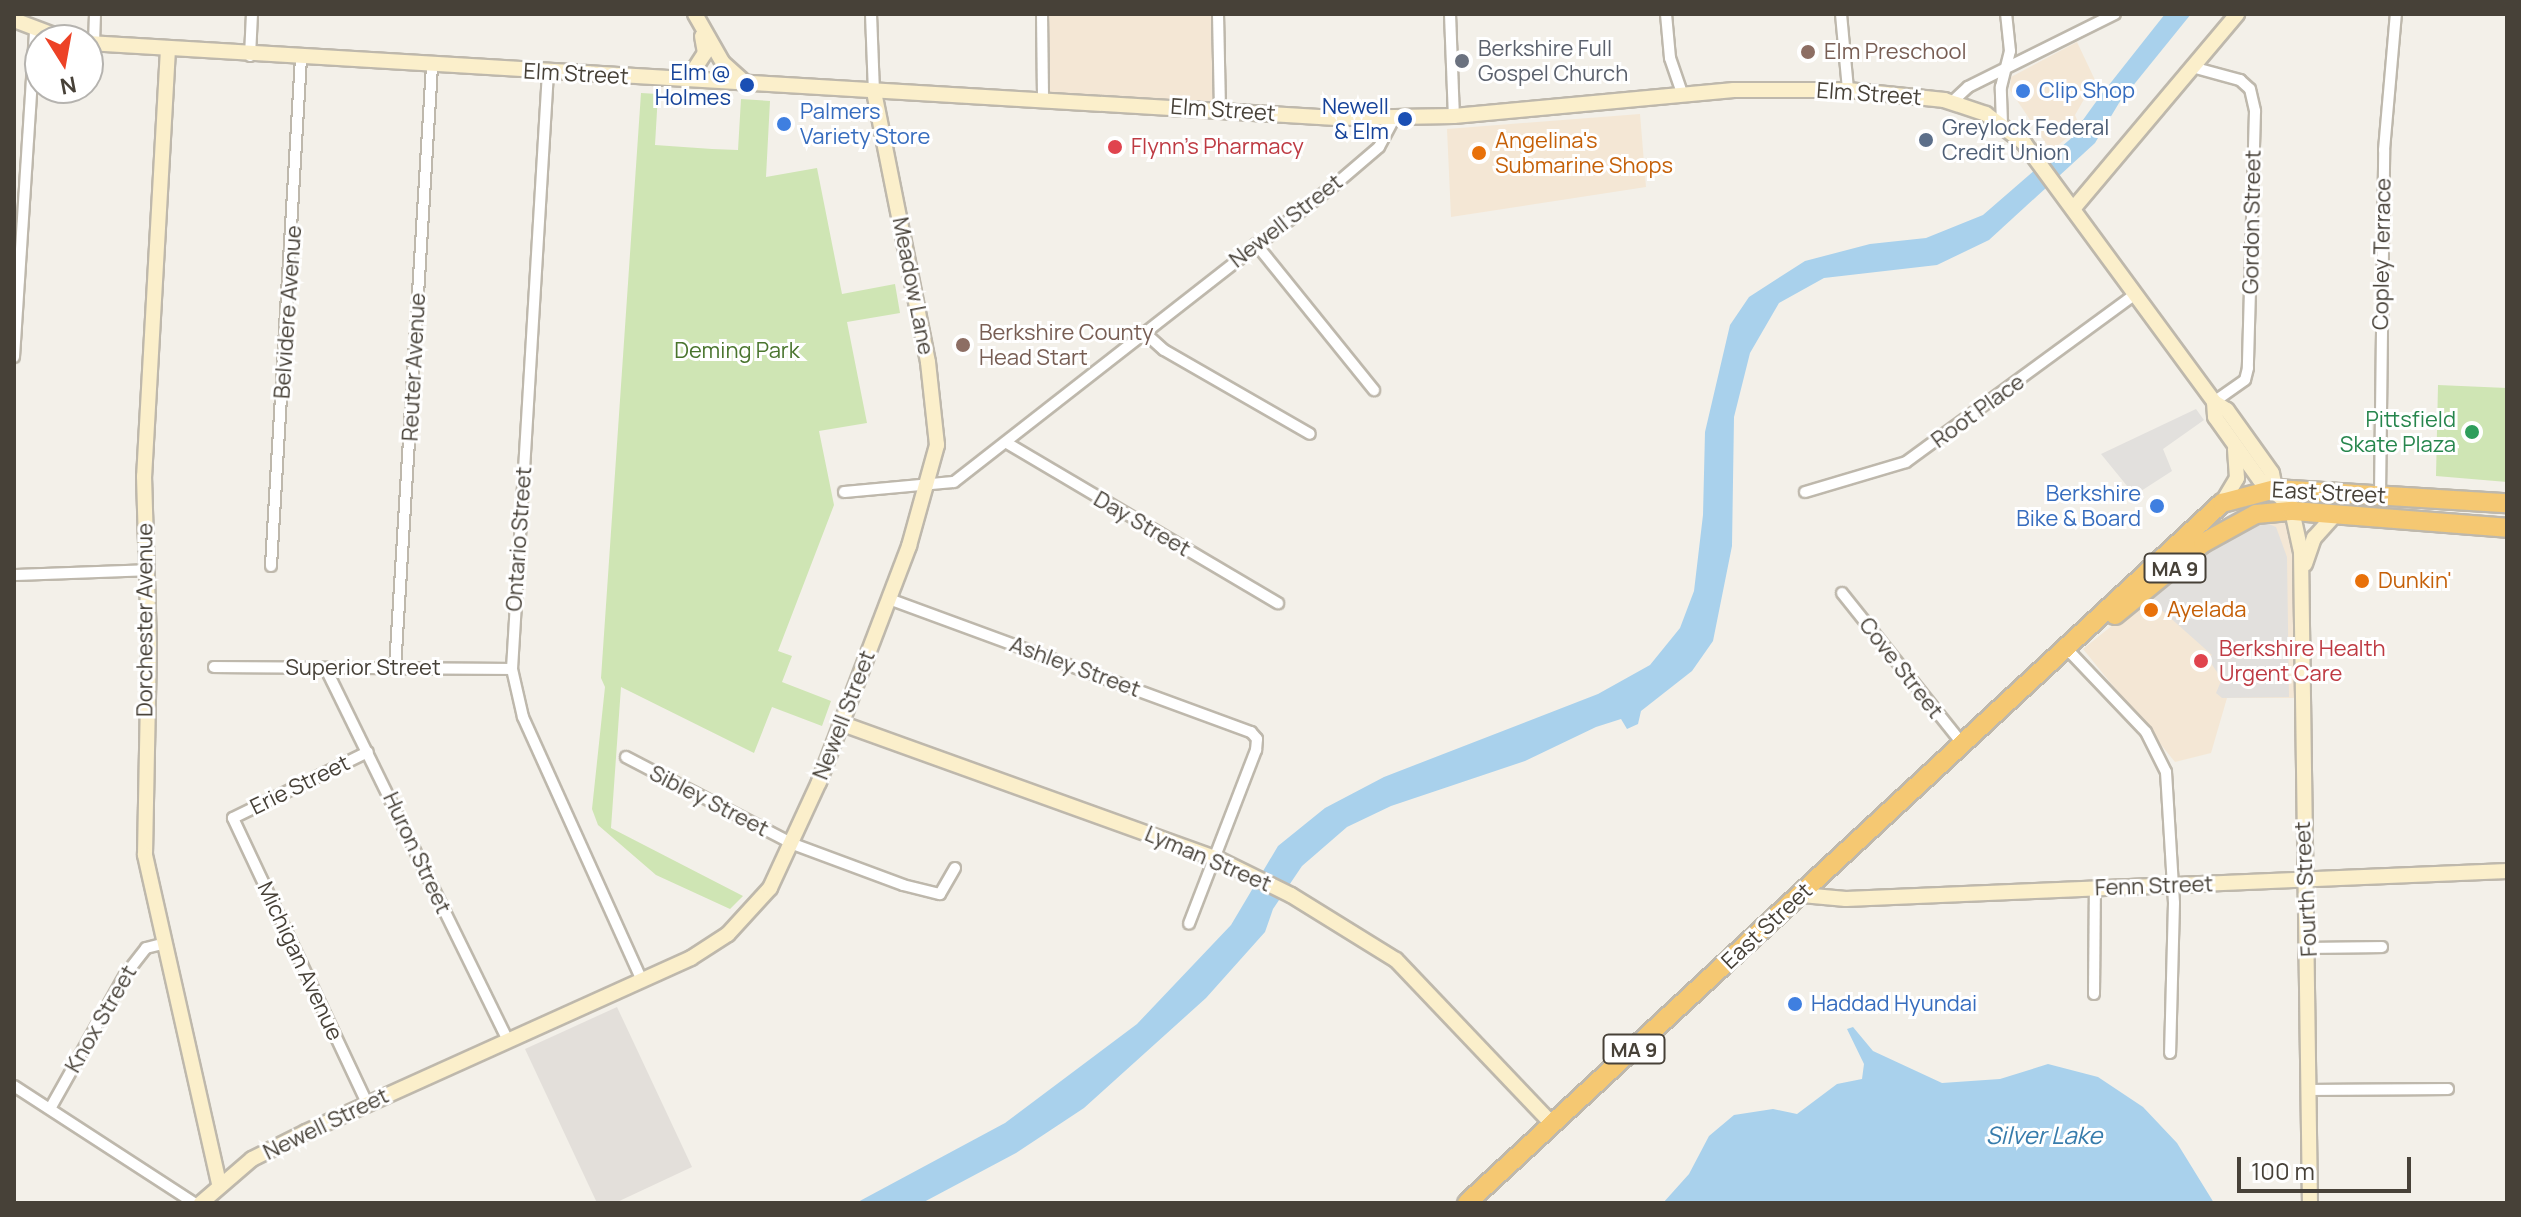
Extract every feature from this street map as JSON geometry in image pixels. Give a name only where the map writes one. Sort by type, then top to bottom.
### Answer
[{"type":"highway","name":"East Street","points":[[2068,650],[2222,503],[2275,489],[2507,503]]},
{"type":"highway","name":"East Street","points":[[1467,1203],[1802,895],[1961,742],[2068,650],[2220,532],[2256,514],[2293,511],[2507,528]]},
{"type":"street","points":[[250,56],[252,14]]},
{"type":"street","points":[[871,14],[874,91]]},
{"type":"street","points":[[1042,14],[1043,99]]},
{"type":"street","points":[[1218,14],[1220,110]]},
{"type":"street","points":[[1450,14],[1454,116]]},
{"type":"street","points":[[1666,14],[1670,58],[1683,95]]},
{"type":"street","points":[[1841,14],[1848,90]]},
{"type":"street","points":[[2002,124],[2000,92],[2010,51],[2006,14]]},
{"type":"street","points":[[1952,102],[1968,87],[2006,71],[2115,14]]},
{"type":"street","points":[[2073,209],[2237,14]]},
{"type":"street","name":"Copley Terrace","points":[[2380,495],[2384,150],[2396,14]]},
{"type":"street","points":[[688,79],[705,53],[698,19]]},
{"type":"street","points":[[698,19],[723,63],[745,83]]},
{"type":"street","name":"Elm Street","points":[[104,44],[250,56],[1394,119],[1683,95],[1848,90],[1952,102],[2002,124],[2034,155],[2133,296],[2214,402],[2227,410],[2272,473],[2275,489]]},
{"type":"street","name":"Dorchester Avenue","points":[[168,49],[145,460],[148,570],[145,855],[162,944],[219,1183]]},
{"type":"street","name":"Belvidere Avenue","points":[[271,566],[301,58]]},
{"type":"street","name":"Reuter Avenue","points":[[395,668],[432,66]]},
{"type":"street","name":"Gordon Street","points":[[2192,67],[2240,80],[2250,89],[2255,111],[2248,368],[2245,380],[2214,402]]},
{"type":"street","name":"Ontario Street","points":[[548,72],[512,669],[523,717],[642,980]]},
{"type":"street","name":"Meadow Lane","points":[[874,91],[936,414],[930,482]]},
{"type":"street","points":[[14,357],[30,104]]},
{"type":"street","name":"Newell Street","points":[[201,1203],[219,1183],[252,1159],[507,1038],[642,980],[710,947],[742,922],[770,888],[793,844],[889,599],[930,482],[954,482],[1007,443],[1379,147],[1394,119]]},
{"type":"street","points":[[1256,244],[1374,390]]},
{"type":"street","name":"Root Place","points":[[1805,492],[1906,462],[2133,296]]},
{"type":"street","points":[[1145,333],[1164,350],[1310,434]]},
{"type":"street","name":"Elm Street","points":[[2214,402],[2215,417],[2260,480],[2275,489]]},
{"type":"street","name":"Day Street","points":[[1007,443],[1278,603]]},
{"type":"street","points":[[2222,503],[2237,478],[2235,445]]},
{"type":"street","points":[[844,492],[930,482]]},
{"type":"street","points":[[2275,489],[2293,511]]},
{"type":"street","name":"Fourth Street","points":[[2293,511],[2302,576],[2300,781],[2309,880],[2310,1203]]},
{"type":"street","name":"Fourth Street","points":[[2302,576],[2314,538],[2334,516]]},
{"type":"street","points":[[14,575],[148,570]]},
{"type":"street","name":"Cove Street","points":[[1842,593],[1961,742]]},
{"type":"street","name":"Ashley Street","points":[[889,599],[1237,726],[1257,740],[1218,859]]},
{"type":"street","points":[[2068,650],[2157,747],[2170,798],[2173,885],[2170,1053]]},
{"type":"street","name":"Superior Street","points":[[214,667],[512,669]]},
{"type":"street","name":"Huron Street","points":[[326,669],[507,1038]]},
{"type":"street","name":"Lyman Street","points":[[840,723],[1218,859],[1291,895],[1396,960],[1552,1124]]},
{"type":"street","name":"Erie Street","points":[[233,818],[368,752]]},
{"type":"street","name":"Sibley Street","points":[[626,757],[793,844],[931,894],[946,890],[955,868]]},
{"type":"street","name":"Michigan Avenue","points":[[233,818],[367,1103]]},
{"type":"street","points":[[1189,924],[1218,859]]},
{"type":"street","name":"Fenn Street","points":[[1802,895],[1846,899],[2507,871]]},
{"type":"street","points":[[2094,994],[2095,888]]},
{"type":"street","name":"Knox Street","points":[[51,1107],[125,975],[146,948],[162,944]]},
{"type":"street","points":[[2310,948],[2382,947]]},
{"type":"street","points":[[14,1086],[51,1107],[194,1203]]},
{"type":"street","points":[[2310,1090],[2448,1089]]},
{"type":"shaded area","points":[[1047,14],[1212,14],[1213,102],[1049,93]]},
{"type":"shaded area","points":[[2077,42],[2095,80],[2075,115],[2080,127],[2051,151],[2010,90],[2011,77]]},
{"type":"shaded area","points":[[1640,114],[1646,187],[1451,217],[1447,129]]},
{"type":"shaded area","points":[[2196,409],[2204,420],[2163,449],[2172,471],[2141,491],[2132,492],[2101,454]]},
{"type":"shaded area","points":[[2269,517],[2291,523],[2296,698],[2227,698],[2211,753],[2175,762],[2083,649],[2229,532]]},
{"type":"shaded area","points":[[2264,522],[2276,527],[2287,557],[2289,697],[2222,698],[2216,693],[2222,679],[2208,659],[2212,655],[2149,599],[2176,569],[2252,523]]},
{"type":"shaded area","points":[[617,1007],[692,1167],[615,1203],[597,1203],[525,1049]]},
{"type":"green space","name":"Deming Park","points":[[641,93],[658,94],[655,145],[712,149],[738,150],[741,99],[770,101],[766,177],[817,168],[842,294],[895,284],[900,313],[847,322],[867,423],[819,431],[834,505],[778,651],[792,656],[782,682],[831,701],[822,726],[772,707],[754,753],[621,687],[611,828],[743,896],[730,909],[656,875],[598,825],[592,809],[605,687],[601,678]]},
{"type":"green space","name":"Pittsfield Skate Plaza","points":[[2438,385],[2507,388],[2507,482],[2436,476]]},
{"type":"water","points":[[2165,14],[2191,14],[2119,103],[2095,143],[1989,240],[1937,265],[1824,278],[1779,303],[1750,353],[1734,417],[1732,546],[1713,641],[1692,671],[1641,711],[1638,724],[1627,729],[1621,719],[1596,727],[1525,761],[1391,806],[1347,827],[1302,866],[1273,909],[1265,932],[1206,998],[1084,1108],[1016,1153],[922,1203],[856,1203],[1005,1123],[1137,1024],[1231,925],[1278,846],[1325,808],[1384,777],[1598,694],[1650,665],[1680,628],[1694,591],[1703,515],[1705,432],[1730,325],[1749,297],[1805,261],[1870,244],[1926,238],[1983,215],[2083,128],[2080,124]]},
{"type":"water","name":"Silver Lake","points":[[1853,1027],[1873,1051],[1942,1083],[2000,1079],[2048,1064],[2098,1077],[2143,1107],[2177,1143],[2214,1203],[1663,1203],[1689,1174],[1709,1136],[1734,1115],[1773,1109],[1797,1114],[1837,1084],[1862,1079],[1864,1064],[1847,1029]]},
{"type":"place","name":"Elm Preschool","points":[[1808,52]]},
{"type":"place","name":"Berkshire Full Gospel Church","points":[[1462,61]]},
{"type":"place","name":"Elm @ Holmes","points":[[747,85]]},
{"type":"place","name":"Clip Shop","points":[[2023,91]]},
{"type":"place","name":"Newell & Elm","points":[[1405,119]]},
{"type":"place","name":"Palmers Variety Store","points":[[784,124]]},
{"type":"place","name":"Greylock Federal Credit Union","points":[[1926,140]]},
{"type":"place","name":"Flynn's Pharmacy","points":[[1115,147]]},
{"type":"place","name":"Angelina's Submarine Shops","points":[[1479,153]]},
{"type":"place","name":"Berkshire County Head Start","points":[[963,345]]},
{"type":"place","name":"Pittsfield Skate Plaza","points":[[2472,432]]},
{"type":"place","name":"Berkshire Bike & Board","points":[[2157,506]]},
{"type":"place","name":"Dunkin'","points":[[2362,581]]},
{"type":"place","name":"Ayelada","points":[[2151,610]]},
{"type":"place","name":"Berkshire Health Urgent Care","points":[[2201,661]]},
{"type":"place","name":"Haddad Hyundai","points":[[1795,1004]]}]
